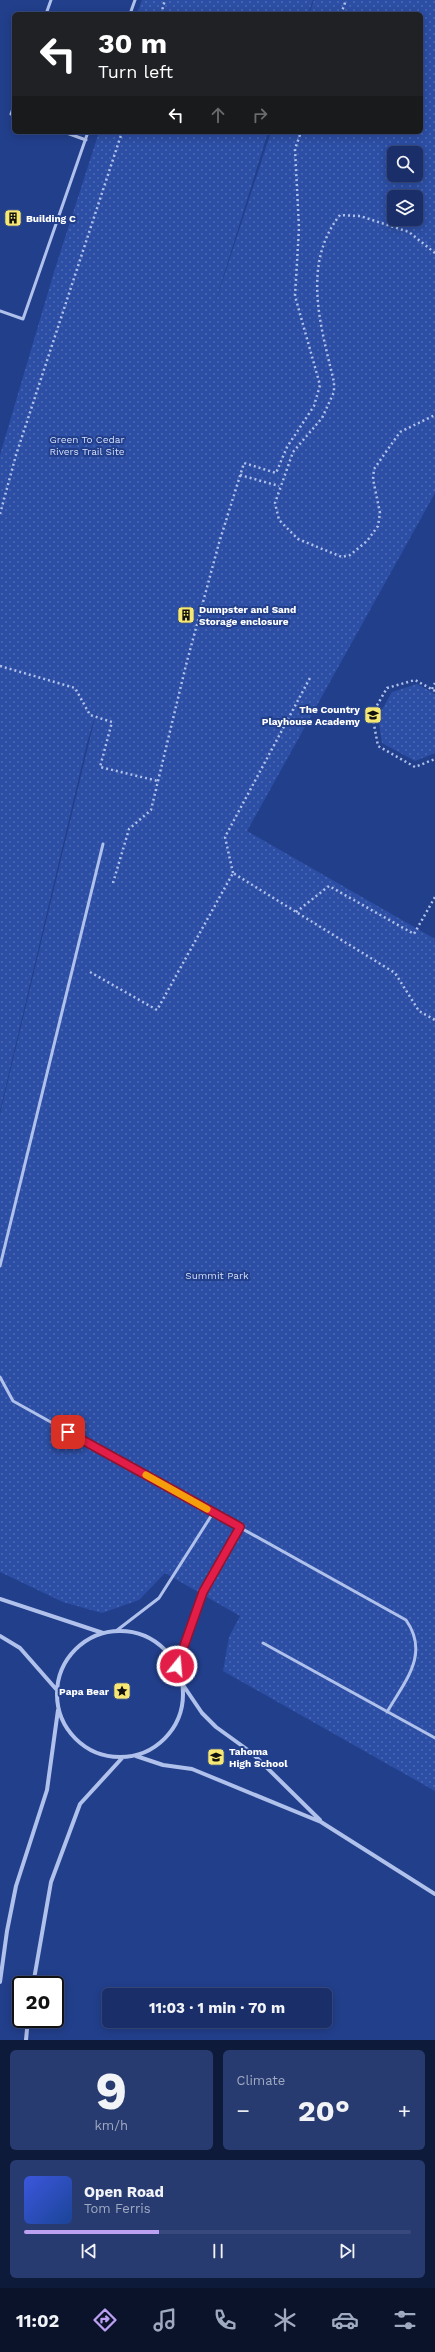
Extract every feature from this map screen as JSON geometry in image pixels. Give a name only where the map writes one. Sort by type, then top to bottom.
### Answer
[{"type":"street","points":[[0,1599],[104,1633]]},
{"type":"street","points":[[0,1982],[7,1931],[16,1886],[47,1790],[58,1709],[56,1689],[61,1670],[71,1653],[88,1638],[104,1633],[131,1631],[152,1638],[169,1653],[177,1666],[184,1694],[180,1716],[169,1735],[154,1748],[136,1756],[116,1758],[96,1753],[79,1743],[66,1728],[58,1709]]},
{"type":"street","points":[[0,1636],[20,1648],[56,1689]]},
{"type":"street","points":[[182,1684],[202,1714],[216,1727],[252,1753],[321,1822]]},
{"type":"street","points":[[136,1756],[164,1765],[192,1769],[321,1822],[435,1894]]},
{"type":"street","points":[[35,1976],[51,1882],[80,1804],[123,1757]]},
{"type":"street","points":[[26,2040],[27,2028]]},
{"type":"lane","points":[[47,12],[51,0]]},
{"type":"lane","points":[[131,12],[135,0]]},
{"type":"lane","points":[[70,134],[86,140]]},
{"type":"lane","points":[[0,311],[22,319],[88,134]]},
{"type":"lane","points":[[0,1266],[103,844]]},
{"type":"lane","points":[[0,1377],[13,1401],[406,1620],[413,1630],[416,1641],[416,1659],[388,1712]]},
{"type":"lane","points":[[116,1631],[159,1598],[213,1512]]},
{"type":"lane","points":[[177,1666],[203,1592],[240,1527]]},
{"type":"lane","points":[[263,1642],[435,1738]]},
{"type":"path","points":[[162,12],[165,0]]},
{"type":"path","points":[[342,12],[346,0]]},
{"type":"path","points":[[0,514],[16,455],[121,134]]},
{"type":"path","points":[[112,888],[129,828],[151,810],[188,657],[218,543],[244,464],[276,473],[286,447],[314,406],[318,395],[320,385],[317,372],[298,312],[295,296],[299,228],[295,149],[300,134]]},
{"type":"path","points":[[435,253],[409,232],[360,216],[340,216],[329,229],[320,255],[317,306],[334,382],[334,392],[322,418],[293,452],[279,486],[275,503],[279,520],[298,539],[342,557],[350,555],[367,541],[378,526],[380,512],[373,479],[374,469],[400,432],[435,414]]},
{"type":"path","points":[[240,475],[279,486]]},
{"type":"path","points":[[0,666],[75,688],[90,715],[112,722],[100,767],[158,781]]},
{"type":"path","points":[[74,963],[157,1010],[233,873],[225,838],[311,676]]},
{"type":"path","points":[[435,691],[415,680],[387,688],[372,714],[378,746],[415,767],[435,759]]},
{"type":"path","points":[[432,689],[435,683]]},
{"type":"path","points":[[233,873],[395,973],[419,1011],[435,1020]]},
{"type":"path","points":[[296,912],[329,886],[414,934],[435,897]]},
{"type":"green space","points":[[142,0],[313,0],[309,12],[138,12]]},
{"type":"green space","name":"Summit Park","points":[[314,0],[435,0],[435,493],[247,831],[435,939],[435,1791],[223,1671],[229,1637],[240,1616],[165,1573],[139,1600],[102,1613],[63,1602],[0,1572],[0,1114],[97,709],[87,743],[0,1111],[0,455],[54,272],[98,134],[267,134],[213,310],[270,134],[423,134],[423,12],[310,12]]},
{"type":"green space","points":[[417,684],[435,694],[435,753],[415,761],[382,743],[378,717],[392,692]]},
{"type":"slow traffic","points":[[146,1475],[207,1509]]},
{"type":"place","name":"Building C","points":[[13,218]]},
{"type":"place","name":"Dumpster and Sand Storage enclosure","points":[[186,615]]},
{"type":"place","name":"The Country Playhouse Academy","points":[[373,715]]},
{"type":"place","name":"Papa Bear","points":[[122,1691]]},
{"type":"place","name":"Tahoma High School","points":[[216,1757]]},
{"type":"route","points":[[68,1432],[240,1527],[203,1592],[190,1622],[177,1666]]},
{"type":"park label","name":"Green To Cedar Rivers Trail Site","points":[[87,444]]}]
